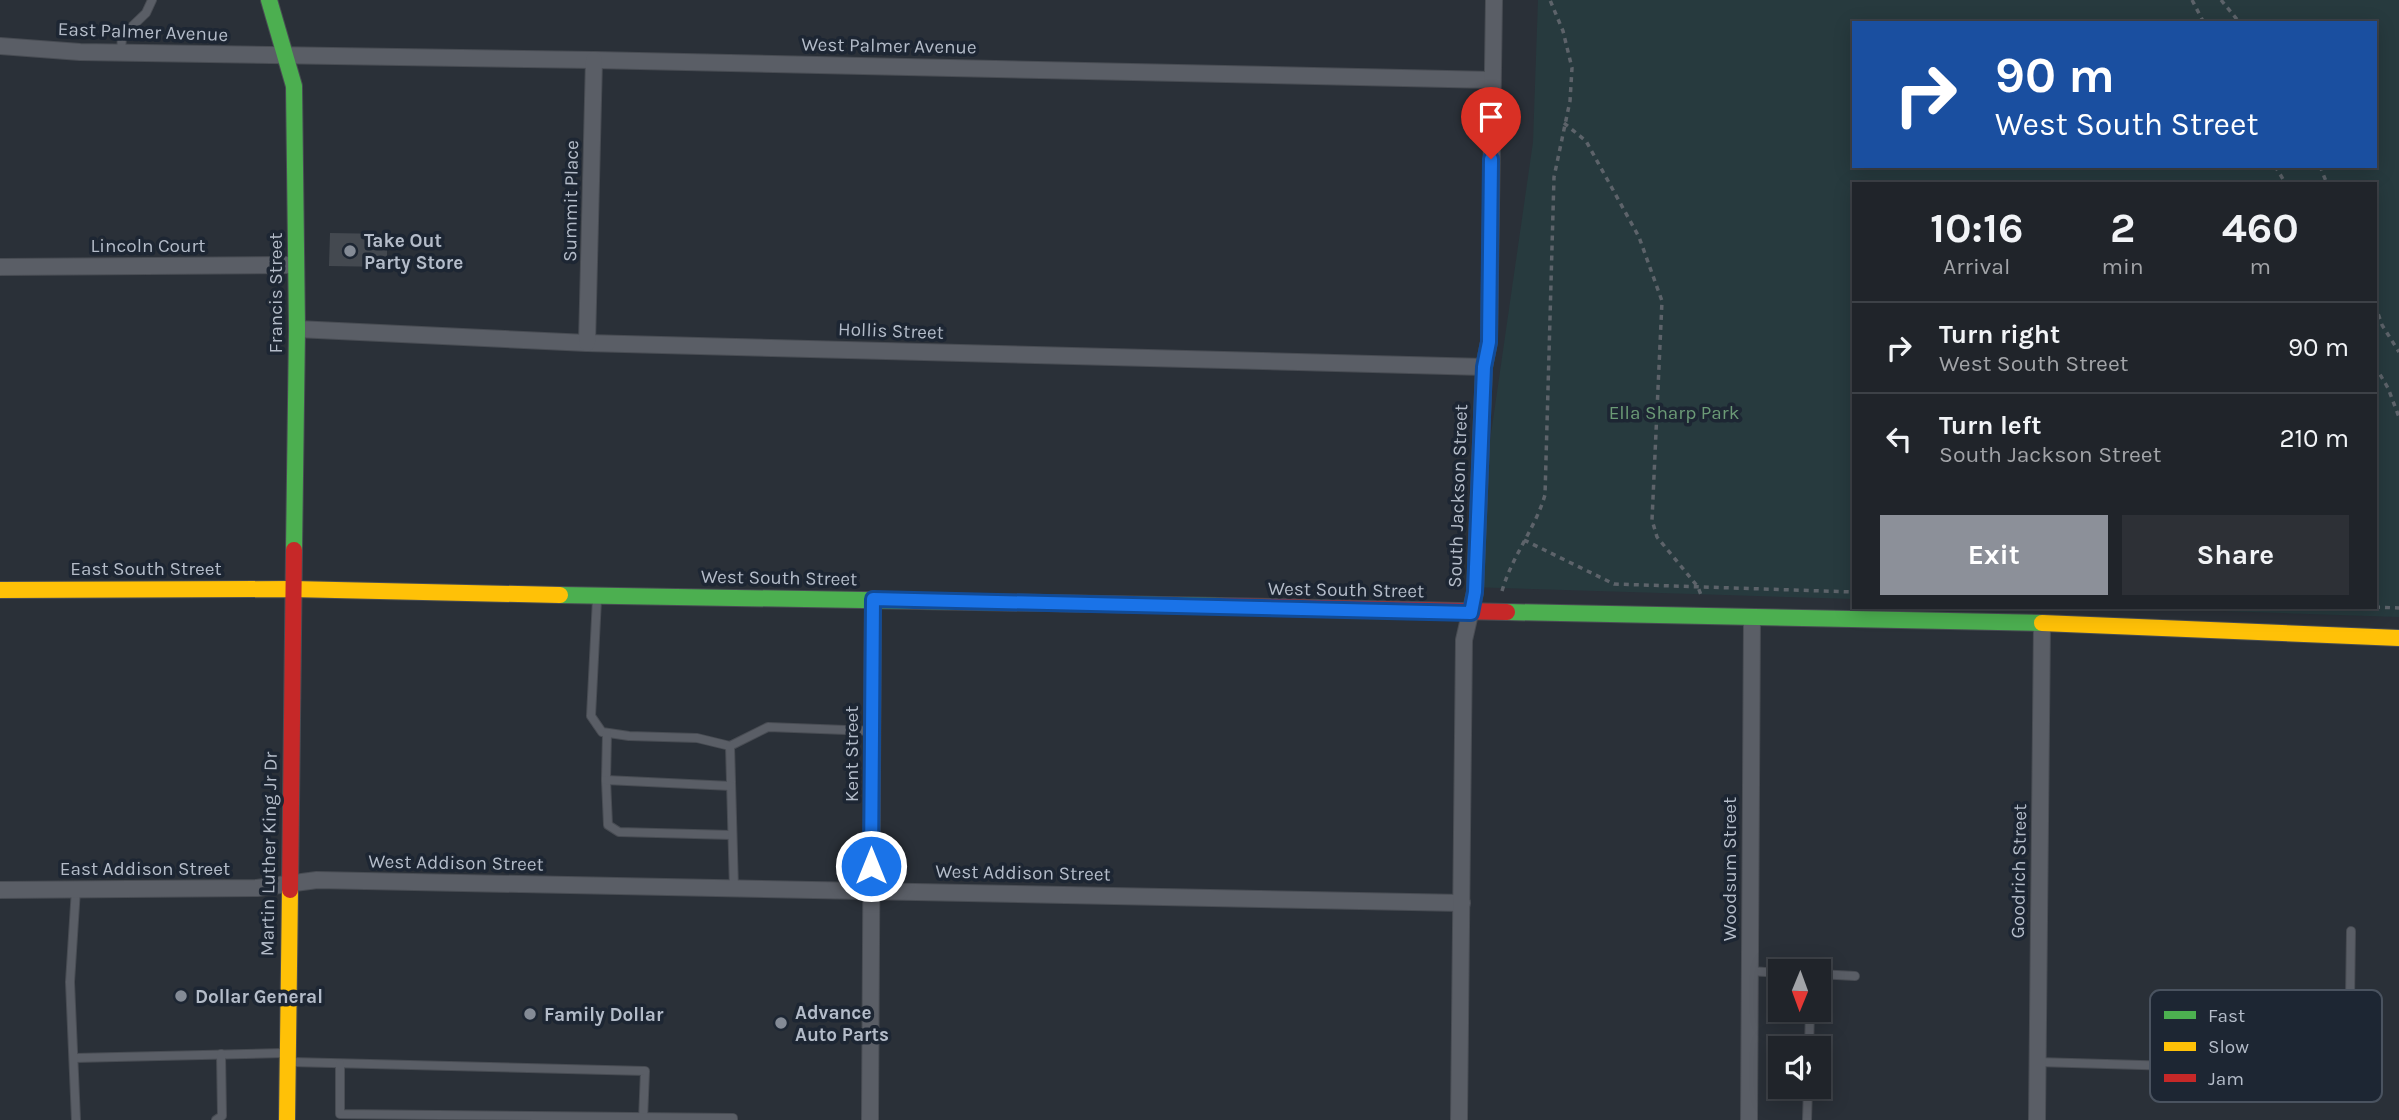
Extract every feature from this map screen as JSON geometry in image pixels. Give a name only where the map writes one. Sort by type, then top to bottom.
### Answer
[{"type":"street","name":"Francis Street","points":[[269,0],[294,86],[297,329],[292,589]]},
{"type":"street","name":"South Jackson Street","points":[[1459,1120],[1464,640],[1475,592],[1484,367],[1489,342],[1494,0]]},
{"type":"street","name":"East Palmer Avenue","points":[[0,46],[121,53],[286,56]]},
{"type":"street","name":"West Palmer Avenue","points":[[286,56],[594,60],[1492,80]]},
{"type":"street","name":"Summit Place","points":[[587,343],[594,60]]},
{"type":"street","name":"Lincoln Court","points":[[0,267],[296,265]]},
{"type":"street","name":"Hollis Street","points":[[297,329],[587,343],[1484,367]]},
{"type":"street","name":"East South Street","points":[[0,590],[292,589]]},
{"type":"street","name":"West South Street","points":[[292,589],[2042,623],[2399,638]]},
{"type":"street","name":"Martin Luther King Jr Dr","points":[[287,1120],[292,589]]},
{"type":"street","name":"Kent Street","points":[[870,1120],[873,599]]},
{"type":"street","name":"Woodsum Street","points":[[1749,1120],[1752,618]]},
{"type":"street","name":"Goodrich Street","points":[[2037,1120],[2042,623]]},
{"type":"street","name":"West Addison Street","points":[[289,883],[317,880],[1462,903]]},
{"type":"street","name":"East Addison Street","points":[[0,890],[257,888],[289,883]]},
{"type":"lane","points":[[121,53],[122,36],[146,13],[152,0]]},
{"type":"lane","points":[[598,597],[591,716],[602,732],[629,736],[697,738],[730,746],[768,727],[872,732]]},
{"type":"lane","points":[[607,733],[608,825],[619,832],[732,835]]},
{"type":"lane","points":[[730,746],[734,889]]},
{"type":"lane","points":[[606,780],[731,786]]},
{"type":"lane","points":[[76,889],[69,982],[76,1120]]},
{"type":"lane","points":[[2350,990],[2351,931]]},
{"type":"lane","points":[[1750,971],[1768,972]]},
{"type":"lane","points":[[1831,975],[1855,976]]},
{"type":"lane","points":[[74,1058],[221,1054],[340,1063],[645,1071],[644,1119]]},
{"type":"lane","points":[[216,1120],[222,1116],[221,1054]]},
{"type":"lane","points":[[2037,1062],[2150,1065]]},
{"type":"lane","points":[[340,1063],[340,1114],[396,1117],[733,1120]]},
{"type":"lane","points":[[1807,1120],[1808,1099]]},
{"type":"path","points":[[1501,593],[1512,561],[1540,512],[1545,495],[1554,177],[1570,101],[1572,68],[1563,31],[1550,0]]},
{"type":"path","points":[[2192,0],[2203,21]]},
{"type":"path","points":[[2221,0],[2238,21]]},
{"type":"path","points":[[1564,123],[1586,141],[1593,153],[1639,237],[1662,301],[1652,520],[1657,537],[1698,587],[1708,616]]},
{"type":"path","points":[[2377,311],[2382,325],[2399,352]]},
{"type":"path","points":[[2377,369],[2388,388],[2399,417]]},
{"type":"path","points":[[1524,540],[1614,584],[1852,592]]},
{"type":"path","points":[[2377,607],[2399,608]]},
{"type":"green space","name":"Ella Sharp Park","points":[[1538,0],[2399,0],[2399,617],[2165,609],[2377,609],[2377,182],[1852,182],[1852,599],[1469,587],[1533,142]]},
{"type":"building","points":[[330,233],[387,234],[387,267],[329,266]]},
{"type":"traffic: fast","points":[[269,0],[294,86],[297,329],[294,550]]},
{"type":"traffic: fast","points":[[560,595],[1220,606]]},
{"type":"traffic: fast","points":[[1507,612],[2042,623]]},
{"type":"traffic: slow","points":[[0,590],[292,589],[560,595]]},
{"type":"traffic: slow","points":[[2042,623],[2399,638]]},
{"type":"traffic: slow","points":[[287,1120],[290,890]]},
{"type":"traffic: jam","points":[[290,890],[294,550]]},
{"type":"traffic: jam","points":[[1220,606],[1507,612]]},
{"type":"place","name":"Take Out Party Store","points":[[350,251]]},
{"type":"place","name":"Dollar General","points":[[181,996]]},
{"type":"place","name":"Family Dollar","points":[[530,1014]]},
{"type":"place","name":"Advance Auto Parts","points":[[781,1023]]},
{"type":"route","points":[[871,866],[873,599],[1471,613],[1475,592],[1484,367],[1489,342],[1491,159]]}]
